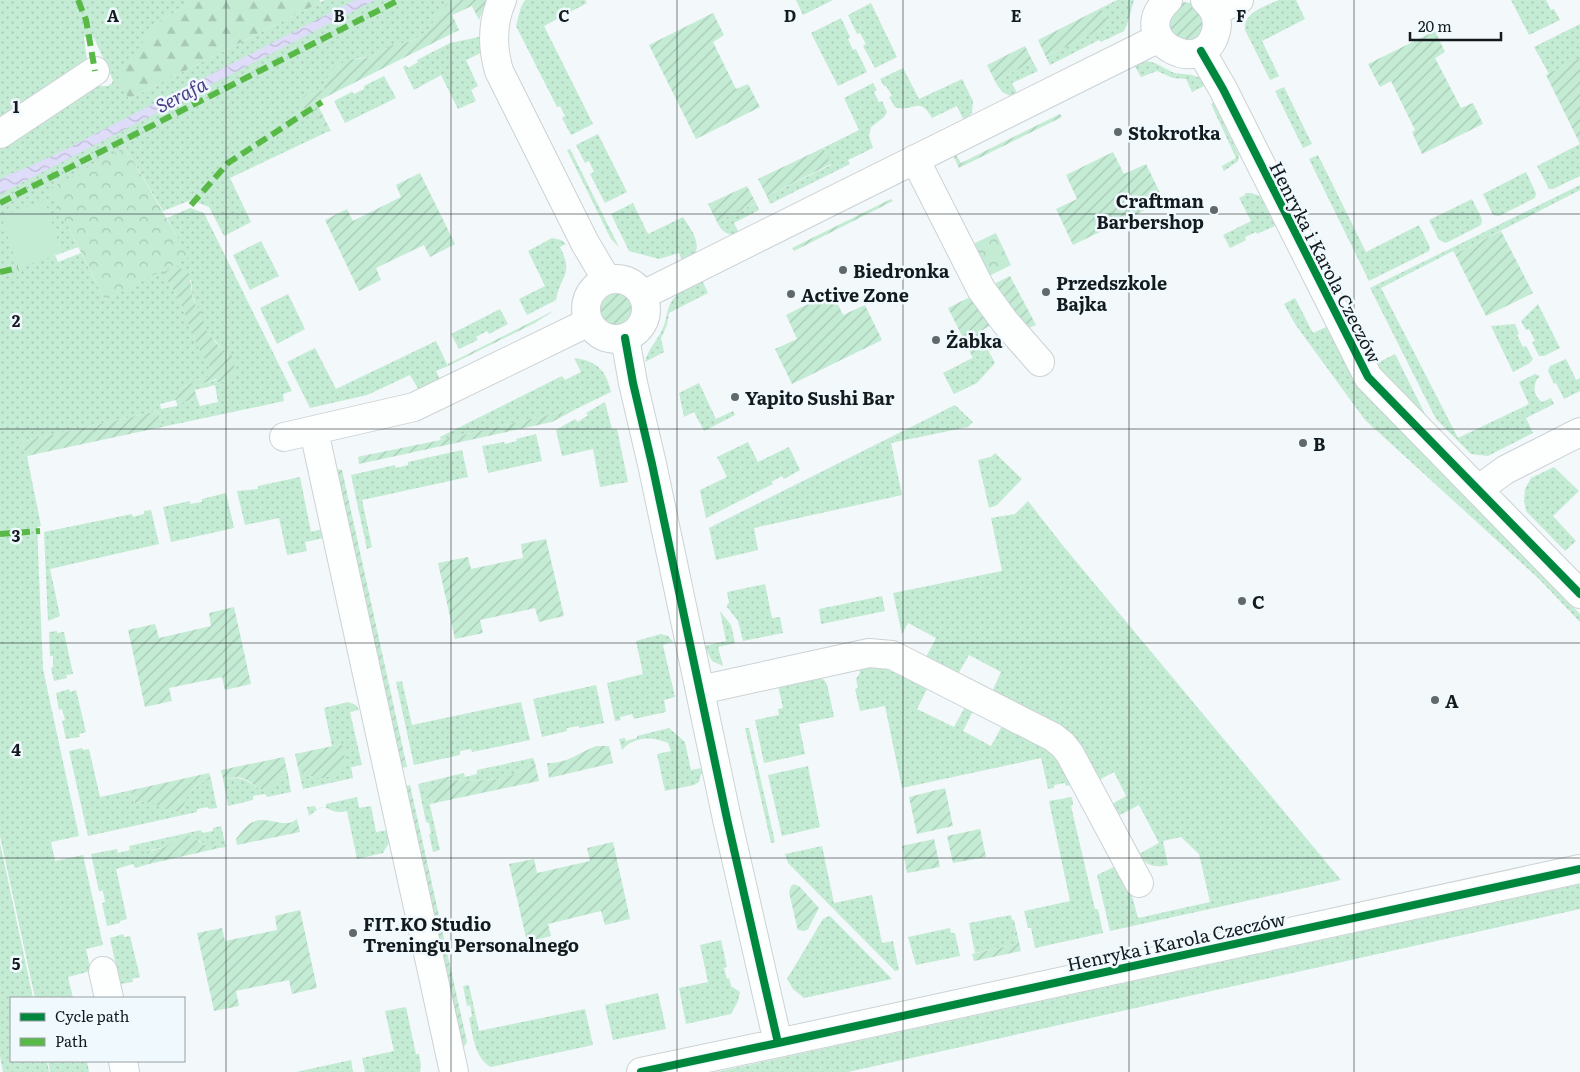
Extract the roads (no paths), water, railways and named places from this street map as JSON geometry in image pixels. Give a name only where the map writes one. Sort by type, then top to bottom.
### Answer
[{"type":"street","points":[[502,0],[494,30],[495,59],[499,71],[585,244],[607,280]]},
{"type":"street","points":[[1168,0],[1162,6],[1157,16],[1156,24],[1159,38],[1166,46],[1176,52],[1188,54],[1201,50],[1209,44],[1215,35],[1217,25],[1210,6],[1239,0]]},
{"type":"street","points":[[643,294],[1159,38]]},
{"type":"street","name":"Henryka i Karola Czeczów","points":[[1201,50],[1227,97],[1364,370],[1373,382],[1580,594]]},
{"type":"street","points":[[0,134],[95,71]]},
{"type":"street","points":[[915,159],[981,289],[998,315],[1040,362]]},
{"type":"street","points":[[614,278],[626,280],[636,285],[643,294],[647,309],[644,322],[636,332],[625,338],[614,339],[604,336],[596,331],[589,322],[586,308],[588,297],[594,287],[607,280],[614,278]]},
{"type":"street","points":[[284,437],[414,407],[589,322]]},
{"type":"street","points":[[625,338],[633,383],[778,1043]]},
{"type":"street","points":[[314,431],[454,1072]]},
{"type":"street","points":[[1479,489],[1505,470],[1580,432]]},
{"type":"street","points":[[700,690],[869,652],[892,656],[1044,733],[1063,745],[1070,754],[1139,883]]},
{"type":"street","name":"Henryka i Karola Czeczów","points":[[641,1072],[1580,869]]},
{"type":"street","points":[[103,971],[109,997]]},
{"type":"water","name":"Serafa","points":[[355,0],[375,0],[0,194],[0,180],[5,176],[66,149]]},
{"type":"place","name":"Stokrotka","points":[[1118,132]]},
{"type":"place","name":"Craftman Barbershop","points":[[1214,210]]},
{"type":"place","name":"Biedronka","points":[[843,270]]},
{"type":"place","name":"Przedszkole Bajka","points":[[1046,292]]},
{"type":"place","name":"Active Zone","points":[[791,294]]},
{"type":"place","name":"Żabka","points":[[936,340]]},
{"type":"place","name":"Yapito Sushi Bar","points":[[735,397]]},
{"type":"place","name":"B","points":[[1303,443]]},
{"type":"place","name":"C","points":[[1242,601]]},
{"type":"place","name":"A","points":[[1435,700]]},
{"type":"place","name":"FIT.KO Studio Treningu Personalnego","points":[[353,933]]}]
